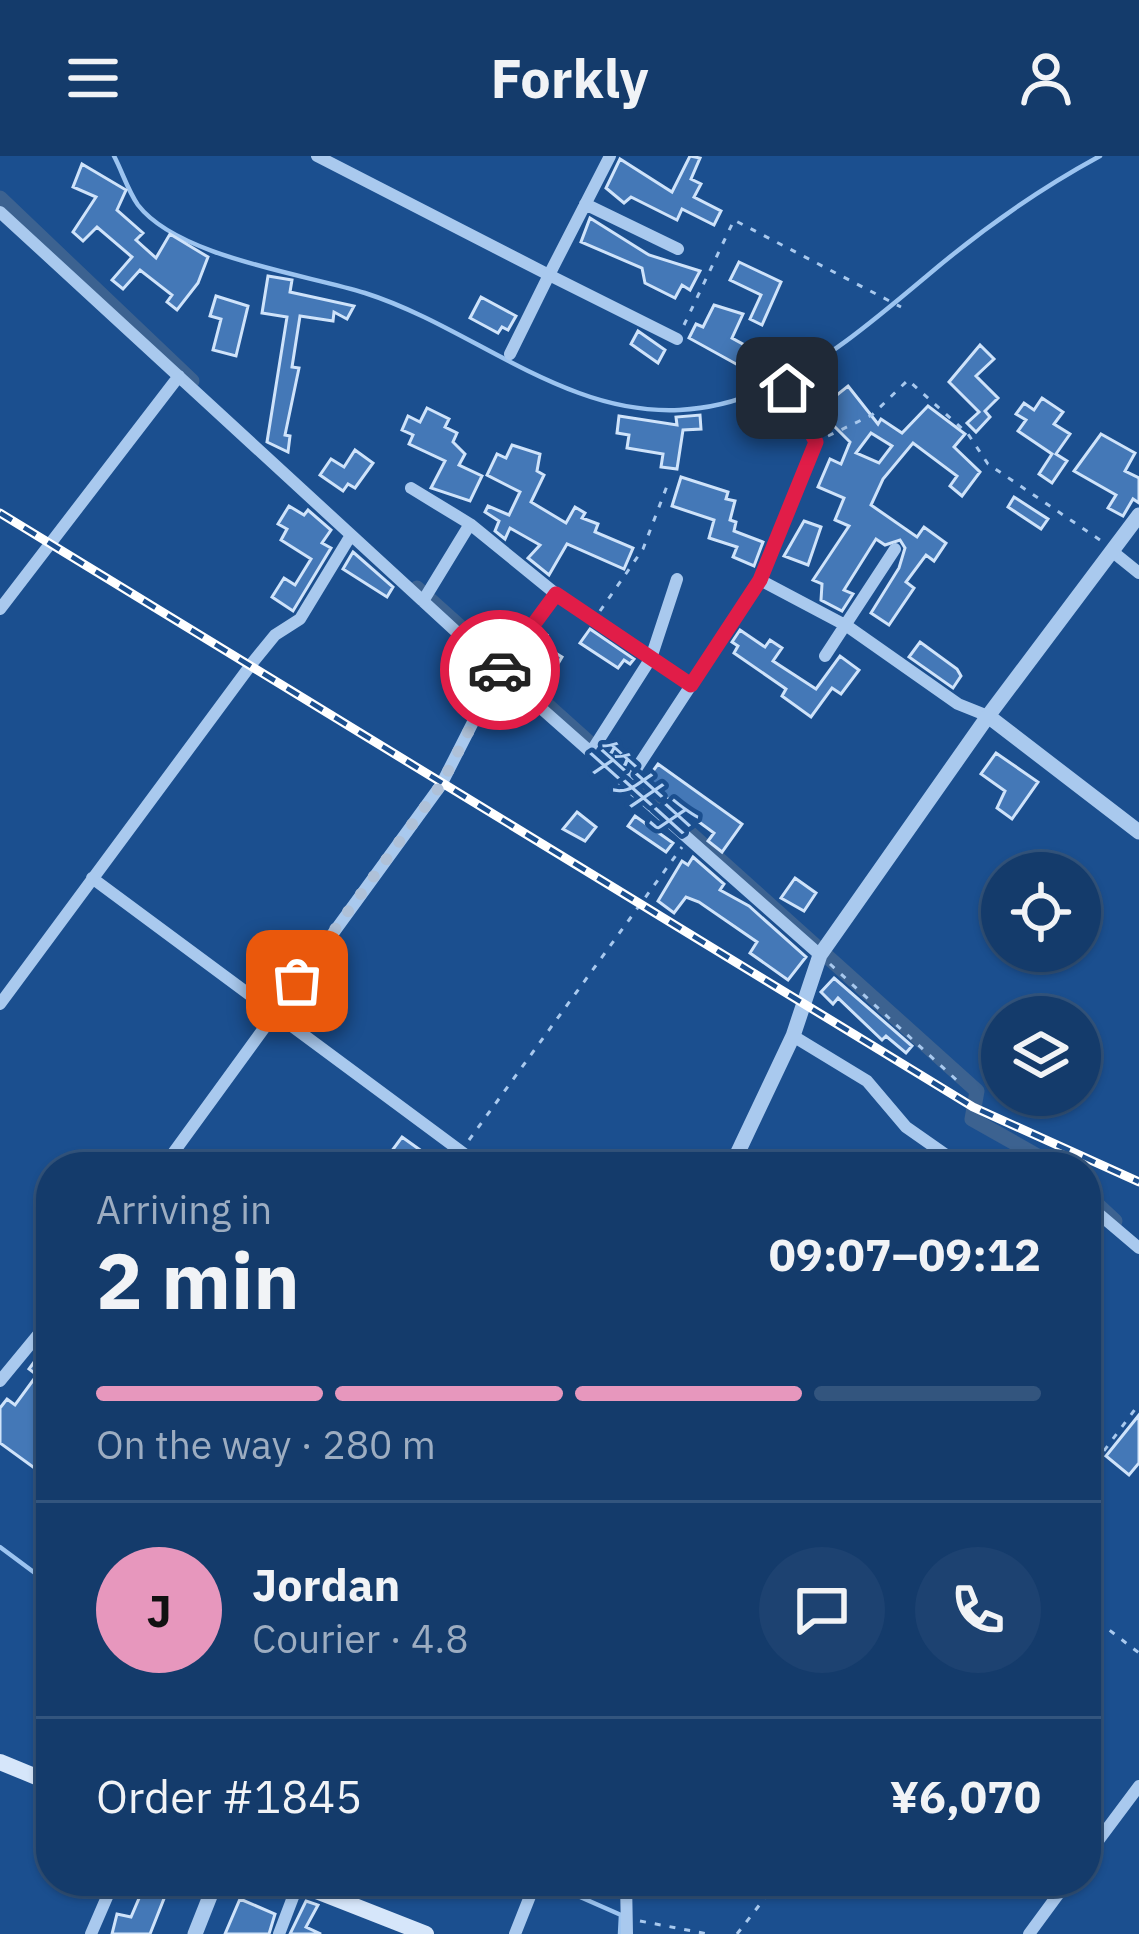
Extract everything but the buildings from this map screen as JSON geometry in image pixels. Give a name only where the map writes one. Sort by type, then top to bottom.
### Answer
[{"type":"main road","points":[[0,1762],[36,1777]]},
{"type":"main road","points":[[330,1896],[426,1934]]},
{"type":"street","points":[[317,156],[677,339]]},
{"type":"street","points":[[510,354],[610,156]]},
{"type":"street","points":[[586,204],[678,249]]},
{"type":"street","points":[[3,222],[179,376],[687,841],[820,955]]},
{"type":"street","points":[[0,609],[179,376]]},
{"type":"street","points":[[627,783],[760,580],[816,442],[787,388]]},
{"type":"street","points":[[411,488],[470,524],[556,594],[691,685]]},
{"type":"street","points":[[737,1152],[793,1036],[820,955],[988,716],[1139,514]]},
{"type":"street","points":[[423,601],[470,524]]},
{"type":"street","points":[[0,1004],[253,662],[275,635],[300,619],[351,535]]},
{"type":"street","points":[[825,656],[895,549]]},
{"type":"street","points":[[1112,552],[1139,573]]},
{"type":"street","points":[[591,752],[651,658],[677,579]]},
{"type":"street","points":[[760,580],[847,626],[958,704],[988,716],[1139,832]]},
{"type":"street","points":[[174,1152],[416,811],[441,785],[499,671],[556,594]]},
{"type":"street","points":[[92,878],[460,1151]]},
{"type":"street","points":[[793,1036],[866,1081],[919,1136],[947,1152]]},
{"type":"street","points":[[1101,1215],[1139,1248]]},
{"type":"street","points":[[0,1382],[36,1338]]},
{"type":"street","points":[[1101,1838],[1139,1786]]},
{"type":"street","points":[[92,1934],[108,1896]]},
{"type":"street","points":[[195,1934],[210,1896]]},
{"type":"street","points":[[279,1934],[291,1896]]},
{"type":"street","points":[[514,1934],[530,1896]]},
{"type":"street","points":[[626,1896],[627,1934]]},
{"type":"street","points":[[1029,1934],[1057,1896]]},
{"type":"path","points":[[677,339],[734,220],[901,307]]},
{"type":"path","points":[[816,442],[872,415],[908,380],[968,434],[988,464],[1068,515],[1112,552]]},
{"type":"path","points":[[594,620],[643,549],[667,486]]},
{"type":"path","points":[[460,1151],[687,841]]},
{"type":"path","points":[[820,955],[962,1085]]},
{"type":"path","points":[[1101,1455],[1139,1404]]},
{"type":"path","points":[[1101,1624],[1139,1653]]},
{"type":"path","points":[[737,1934],[766,1896]]},
{"type":"path","points":[[627,1918],[707,1934]]},
{"type":"waterway","points":[[114,156],[138,205],[157,223],[211,251],[393,303],[579,393],[632,407],[681,410],[726,403],[769,388],[810,366],[989,227],[1100,156]]},
{"type":"waterway","name":"竿井手","points":[[0,198],[192,381]]},
{"type":"waterway","name":"竿井手","points":[[417,588],[977,1091],[972,1119],[1030,1152]]},
{"type":"waterway","name":"竿井手","points":[[1101,1208],[1115,1221]]},
{"type":"waterway","points":[[0,1547],[36,1574]]},
{"type":"waterway","points":[[578,1896],[621,1915],[620,1934]]},
{"type":"railway","points":[[0,513],[973,1107],[1073,1152]]},
{"type":"railway","points":[[1101,1165],[1139,1182]]},
{"type":"way so far","points":[[297,981],[416,811],[441,785],[500,670]]},
{"type":"route","points":[[500,670],[556,594],[691,685],[760,580],[816,442],[787,388]]}]
